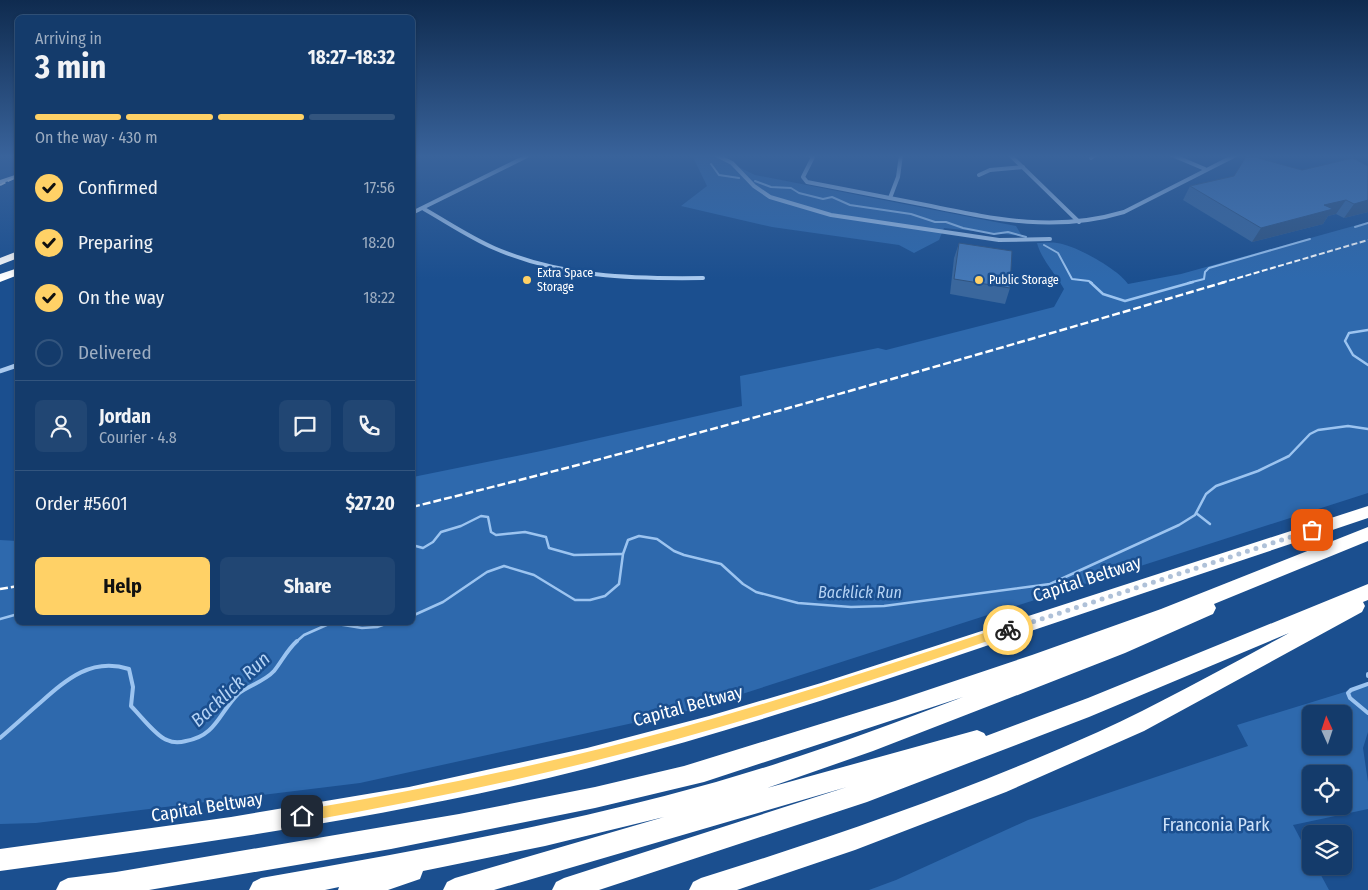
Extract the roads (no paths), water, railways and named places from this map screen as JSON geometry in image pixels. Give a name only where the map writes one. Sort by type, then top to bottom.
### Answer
[{"type":"highway","points":[[0,254],[15,247]]},
{"type":"highway","points":[[0,262],[15,255]]},
{"type":"highway","points":[[0,269],[15,262]]},
{"type":"highway","points":[[0,278],[15,271]]},
{"type":"highway","name":"Capital Beltway","points":[[0,860],[231,828],[409,798],[587,758],[709,726],[821,692],[1368,512]]},
{"type":"highway","points":[[68,890],[116,884],[444,828],[666,782],[900,710],[1075,649],[1273,574],[1368,535]]},
{"type":"highway","points":[[261,890],[493,847],[585,826],[715,792],[829,757],[1050,675],[1156,632],[1368,535]]},
{"type":"highway","points":[[564,890],[867,791],[1089,707],[1368,592]]},
{"type":"highway","points":[[701,890],[836,846],[938,808],[1080,750],[1168,708],[1368,600]]},
{"type":"highway","points":[[455,890],[722,810],[1089,707]]},
{"type":"highway","points":[[350,890],[493,847]]},
{"type":"highway","points":[[0,856],[34,856]]},
{"type":"street","points":[[415,212],[448,197]]},
{"type":"street","points":[[772,197],[790,204],[859,220],[999,240],[1050,238]]},
{"type":"street","points":[[875,197],[1006,221],[1054,224],[1104,218],[1124,212],[1153,197]]},
{"type":"street","points":[[1053,197],[1079,222]]},
{"type":"street","points":[[424,209],[495,248],[547,266],[621,277],[703,278]]},
{"type":"street","points":[[999,240],[1002,247]]},
{"type":"street","points":[[0,371],[15,366]]},
{"type":"waterway","points":[[813,197],[823,199],[832,197],[850,205],[911,214],[935,222],[946,222],[963,228],[994,234],[1008,232],[1026,237]]},
{"type":"waterway","points":[[1355,227],[1368,223]]},
{"type":"waterway","points":[[1188,283],[1204,279],[1205,272],[1209,268],[1310,239]]},
{"type":"waterway","points":[[1044,245],[1058,253],[1072,279],[1092,283]]},
{"type":"waterway","points":[[1090,282],[1103,294],[1125,301],[1193,282]]},
{"type":"waterway","name":"Backlick Run","points":[[1368,330],[1349,333],[1345,341],[1353,355],[1368,365]]},
{"type":"waterway","name":"Backlick Run","points":[[1196,513],[1206,494],[1216,486],[1258,471],[1289,456],[1310,434],[1318,430],[1348,426],[1368,429]]},
{"type":"waterway","name":"Backlick Run","points":[[415,615],[443,602],[487,572],[504,566],[534,575],[575,600],[590,600],[605,596],[619,584],[623,554],[628,540],[639,536],[657,539],[674,551],[684,555],[721,564],[743,584],[756,592],[798,603],[851,607],[884,606],[1050,584],[1179,525],[1196,513]]},
{"type":"waterway","points":[[1196,513],[1210,524]]},
{"type":"waterway","points":[[415,546],[423,548],[433,542],[441,532],[461,526],[481,516],[488,517],[491,532],[496,535],[525,532],[546,537],[549,548],[574,555],[622,554]]},
{"type":"waterway","points":[[0,619],[15,615]]},
{"type":"waterway","name":"Backlick Run","points":[[296,642],[304,635],[326,625]]},
{"type":"waterway","name":"Backlick Run","points":[[343,625],[362,628],[383,625]]},
{"type":"waterway","name":"Backlick Run","points":[[0,738],[71,678],[81,672],[103,666],[129,669],[133,687],[131,706],[158,735],[174,742],[196,738],[211,729],[238,694],[274,671],[296,642]]},
{"type":"waterway","points":[[1368,684],[1351,690],[1348,693],[1350,698],[1368,713]]},
{"type":"railway","points":[[1221,283],[1368,240]]},
{"type":"railway","points":[[415,506],[616,455],[820,399],[1225,282]]},
{"type":"railway","points":[[0,589],[15,586]]},
{"type":"place","name":"Extra Space Storage","points":[[527,280]]},
{"type":"place","name":"Public Storage","points":[[979,280]]},
{"type":"park label","name":"Franconia Park","points":[[1216,825]]}]
